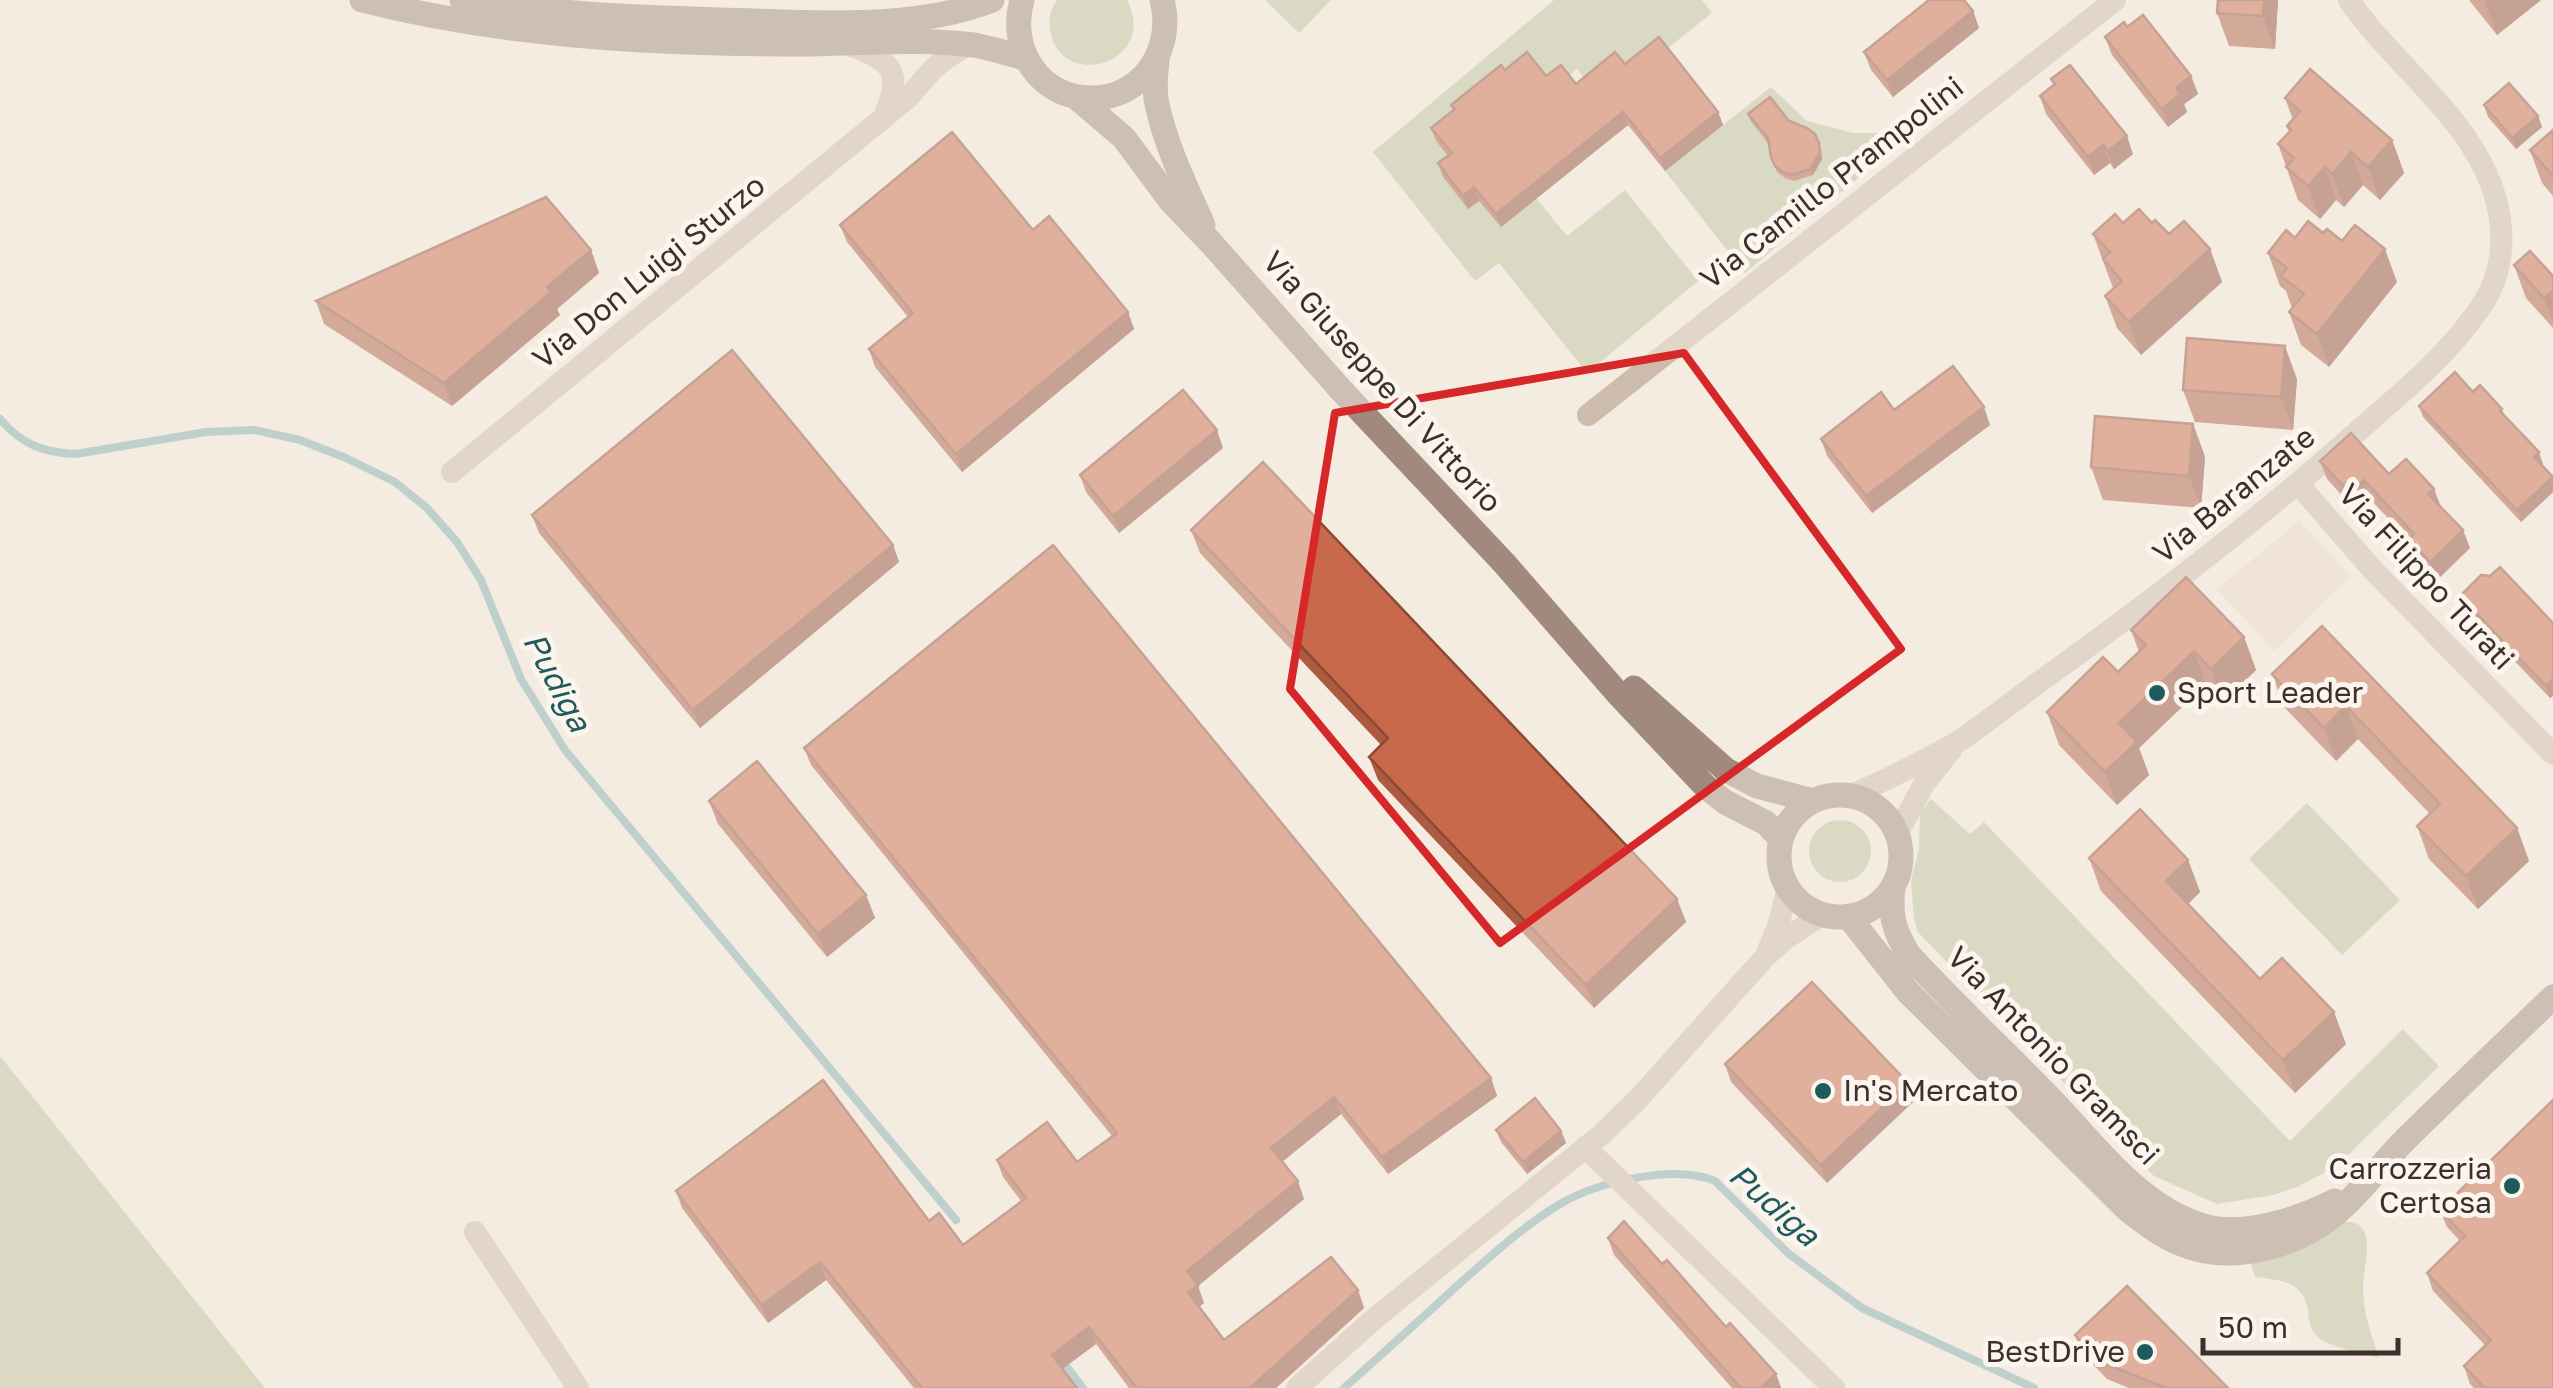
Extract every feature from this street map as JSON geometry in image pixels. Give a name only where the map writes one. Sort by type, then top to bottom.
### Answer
[{"type":"street","points":[[362,0],[493,28],[781,44],[940,42],[969,44],[1025,58],[1017,27],[1022,0]]},
{"type":"street","points":[[462,0],[619,16],[785,22],[879,21],[940,15],[992,0]]},
{"type":"street","name":"Via Giuseppe Di Vittorio","points":[[1162,0],[1166,28],[1157,59],[1156,97],[1188,190],[1212,244]]},
{"type":"street","name":"Via Camillo Prampolini","points":[[1588,415],[2114,0]]},
{"type":"street","name":"Via Baranzate","points":[[1850,795],[1900,774],[1956,743],[2144,607],[2298,484],[2415,380],[2474,316],[2490,291],[2500,256],[2501,226],[2496,198],[2481,162],[2453,122],[2362,20],[2349,0]]},
{"type":"street","points":[[846,44],[878,57],[893,74],[894,88],[884,117]]},
{"type":"street","name":"Via Don Luigi Sturzo","points":[[452,472],[910,96],[941,59],[969,44]]},
{"type":"street","name":"Via Giuseppe Di Vittorio","points":[[1025,58],[1042,80],[1076,97],[1124,138],[1170,200],[1705,786],[1725,802],[1766,823],[1781,839]]},
{"type":"street","points":[[1076,97],[1092,98],[1123,91],[1136,83],[1157,59]]},
{"type":"street","name":"Via Filippo Turati","points":[[2298,484],[2372,569],[2553,754]]},
{"type":"street","name":"Via Giuseppe Di Vittorio","points":[[1504,563],[1677,729],[1726,770],[1757,786],[1812,801]]},
{"type":"street","name":"Via Baranzate","points":[[1897,834],[1924,784],[1956,743]]},
{"type":"street","points":[[1298,1388],[1639,1098],[1785,939],[1835,915],[1866,911],[1881,900],[1893,886],[1899,869],[1897,834],[1886,816],[1870,802],[1850,795],[1812,801],[1799,810],[1781,839],[1781,872],[1788,888],[1809,908],[1835,915]]},
{"type":"street","name":"Via Antonio Gramsci","points":[[1893,886],[1890,912],[1908,954],[2130,1184],[2160,1206],[2207,1228],[2244,1229],[2281,1222],[2341,1198],[2382,1164]]},
{"type":"street","points":[[1766,956],[1788,888]]},
{"type":"street","name":"Via Antonio Gramsci","points":[[1835,915],[2128,1210],[2180,1244],[2208,1251],[2243,1252],[2277,1245],[2316,1228],[2342,1208],[2553,997]]},
{"type":"street","points":[[1585,1147],[1834,1388]]},
{"type":"street","points":[[475,1232],[578,1388]]},
{"type":"highlighted area","points":[[1684,353],[1901,649],[1500,943],[1290,689],[1335,413]]},
{"type":"green space","points":[[1057,0],[1127,0],[1134,22],[1130,40],[1120,54],[1105,62],[1087,65],[1071,61],[1058,49],[1050,30],[1050,14]]},
{"type":"green space","points":[[1265,0],[1331,0],[1299,33]]},
{"type":"green space","points":[[1554,0],[1702,0],[1712,13],[1630,78],[1592,88],[1577,69],[1456,166],[1468,209],[1479,201],[1536,198],[1567,236],[1625,190],[1698,281],[1587,373],[1499,263],[1475,281],[1373,152]]},
{"type":"green space","points":[[1771,87],[1807,121],[1853,133],[1882,133],[1926,121],[1745,273],[1665,171]]},
{"type":"green space","points":[[1931,799],[1970,834],[1984,822],[2290,1141],[2403,1029],[2439,1066],[2349,1154],[2297,1187],[2217,1204],[2154,1176],[1918,932],[1911,880],[1919,849],[1920,814]]},
{"type":"green space","points":[[2307,803],[2400,900],[2342,955],[2249,859]]},
{"type":"green space","points":[[1840,820],[1862,829],[1871,851],[1862,873],[1840,882],[1818,873],[1809,851],[1818,829]]},
{"type":"green space","points":[[0,1056],[265,1388],[0,1388]]},
{"type":"green space","points":[[2344,1222],[2358,1224],[2366,1237],[2363,1296],[2379,1358],[2319,1338],[2311,1328],[2302,1293],[2289,1284],[2255,1277],[2250,1261],[2300,1249]]},
{"type":"shaded area","points":[[2299,521],[2351,576],[2274,651],[2217,589]]},
{"type":"building","points":[[1929,0],[1964,0],[1973,11],[1887,80],[1864,52]]},
{"type":"building","points":[[2218,0],[2264,0],[2263,16],[2217,13]]},
{"type":"building","points":[[2143,15],[2191,76],[2176,88],[2180,94],[2162,109],[2105,37],[2124,22],[2127,27]]},
{"type":"building","points":[[1659,37],[1718,112],[1660,158],[1623,112],[1496,214],[1474,187],[1463,196],[1438,163],[1452,153],[1431,128],[1455,109],[1451,105],[1501,65],[1505,70],[1527,52],[1546,76],[1561,65],[1576,84],[1615,52],[1625,64]]},
{"type":"building","points":[[2070,65],[2127,136],[2108,151],[2103,145],[2088,157],[2040,96],[2055,84],[2051,79]]},
{"type":"building","points":[[2310,69],[2392,140],[2368,167],[2351,152],[2332,174],[2325,167],[2308,186],[2286,167],[2294,158],[2278,144],[2291,130],[2287,126],[2300,111],[2285,98]]},
{"type":"building","points":[[2509,83],[2538,116],[2512,138],[2484,105]]},
{"type":"building","points":[[1770,97],[1789,121],[1815,134],[1820,153],[1810,169],[1792,175],[1775,166],[1768,138],[1748,114]]},
{"type":"building","points":[[2553,130],[2553,176],[2530,150]]},
{"type":"building","points":[[952,132],[1033,230],[1049,216],[1128,312],[956,454],[869,349],[913,313],[840,225]]},
{"type":"building","points":[[546,197],[591,250],[547,287],[551,292],[444,383],[316,301]]},
{"type":"building","points":[[2139,209],[2169,234],[2184,221],[2210,249],[2129,322],[2105,296],[2122,281],[2103,259],[2110,252],[2093,234],[2115,214],[2123,223]]},
{"type":"building","points":[[2308,221],[2342,241],[2355,225],[2385,249],[2317,334],[2289,312],[2304,294],[2281,276],[2287,268],[2268,253],[2286,230],[2295,238]]},
{"type":"building","points":[[2530,251],[2553,276],[2553,291],[2544,298],[2514,265]]},
{"type":"building","points":[[2187,338],[2285,346],[2281,397],[2183,390]]},
{"type":"building","points":[[732,350],[893,545],[693,710],[532,515]]},
{"type":"building","points":[[1953,366],[1984,407],[1866,496],[1821,439],[1881,392],[1894,410]]},
{"type":"building","points":[[2455,372],[2473,392],[2480,385],[2539,452],[2534,457],[2553,477],[2517,510],[2419,406]]},
{"type":"building","points":[[1183,390],[1217,430],[1113,516],[1080,475]]},
{"type":"building","points":[[2095,416],[2193,424],[2189,476],[2091,467]]},
{"type":"building","points":[[2351,433],[2389,474],[2406,459],[2434,489],[2428,494],[2463,530],[2430,562],[2409,539],[2414,534],[2364,480],[2350,493],[2320,461]]},
{"type":"building","points":[[1263,462],[1677,899],[1586,985],[1369,757],[1388,738],[1191,530]]},
{"type":"building","points":[[1053,545],[1491,1078],[1382,1157],[1334,1097],[1271,1148],[1298,1181],[1187,1271],[1198,1286],[1188,1292],[1224,1340],[1331,1257],[1358,1290],[1250,1388],[1137,1388],[1089,1327],[1052,1355],[1077,1388],[922,1388],[820,1262],[762,1305],[676,1191],[823,1080],[929,1221],[939,1213],[963,1245],[1026,1198],[997,1160],[1047,1122],[1077,1162],[1117,1133],[804,748]]},
{"type":"building","points":[[2500,567],[2553,623],[2553,679],[2546,686],[2460,596],[2481,575],[2490,576]]},
{"type":"building","points":[[2186,577],[2244,637],[2211,669],[2194,651],[2119,723],[2137,742],[2105,772],[2047,712],[2103,657],[2118,672],[2146,645],[2131,630]]},
{"type":"building","points":[[2322,626],[2517,828],[2466,876],[2417,826],[2440,804],[2346,706],[2324,728],[2272,674]]},
{"type":"building","points":[[757,761],[866,895],[818,934],[709,801]]},
{"type":"building","points":[[2140,809],[2188,860],[2166,881],[2260,979],[2282,958],[2334,1012],[2283,1060],[2089,858]]},
{"type":"building","name":"In's Mercato","points":[[1812,982],[1908,1083],[1821,1165],[1725,1064]]},
{"type":"building","points":[[1535,1098],[1561,1131],[1523,1162],[1496,1130]]},
{"type":"building","points":[[2553,1100],[2553,1388],[2485,1388],[2464,1366],[2491,1340],[2427,1273],[2465,1236],[2440,1210]]},
{"type":"building","points":[[1624,1221],[1662,1264],[1667,1260],[1726,1327],[1730,1323],[1776,1374],[1760,1388],[1741,1388],[1608,1238]]},
{"type":"building","points":[[2127,1286],[2228,1388],[2166,1388],[2101,1362],[2075,1335]]},
{"type":"waterway","name":"Pudiga","points":[[0,419],[34,446],[76,454],[206,432],[254,430],[300,440],[346,458],[395,482],[427,508],[457,542],[481,580],[521,679],[565,750],[956,1220]]},
{"type":"waterway","name":"Pudiga","points":[[1344,1388],[1495,1253],[1560,1204],[1614,1183],[1679,1174],[1715,1181],[1789,1254],[1862,1308],[2034,1388]]},
{"type":"waterway","name":"Pudiga","points":[[1066,1366],[1083,1388]]},
{"type":"place","name":"Sport Leader","points":[[2157,693]]},
{"type":"place","name":"In's Mercato","points":[[1823,1091]]},
{"type":"place","name":"Carrozzeria Certosa","points":[[2512,1186]]},
{"type":"place","name":"BestDrive","points":[[2145,1352]]}]
